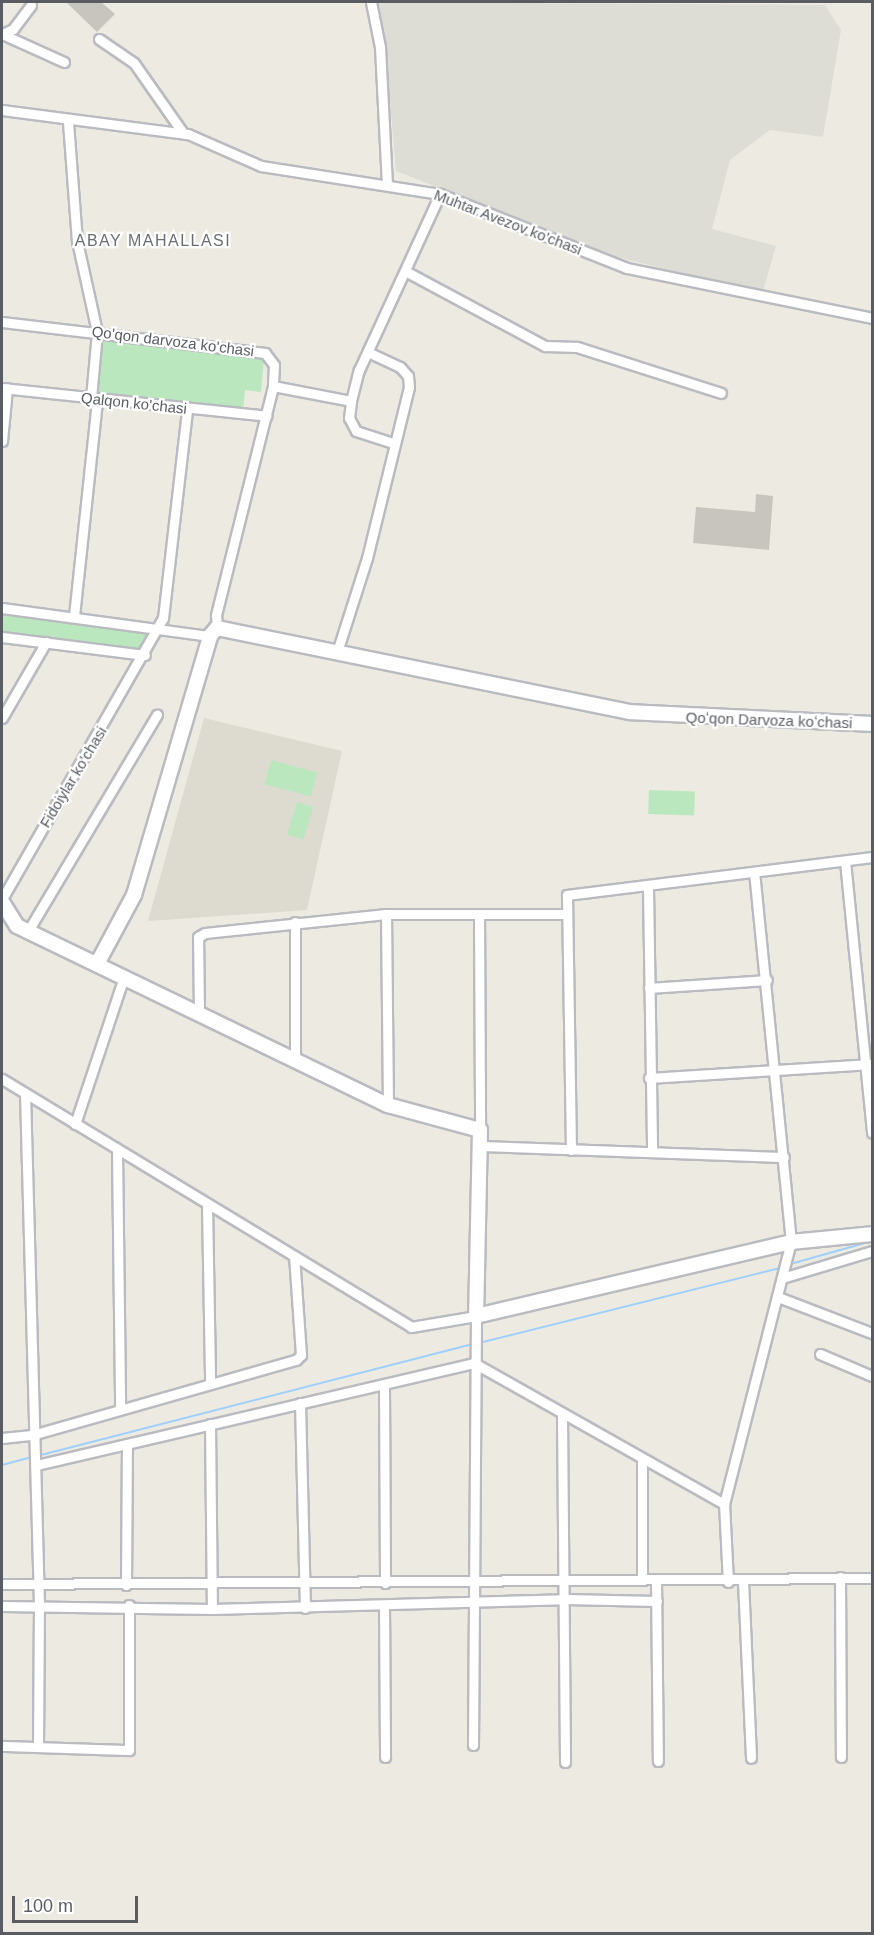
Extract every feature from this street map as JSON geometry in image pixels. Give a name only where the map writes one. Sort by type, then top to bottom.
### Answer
[{"type":"street","points":[[371,2],[380,47],[387,183]]},
{"type":"street","points":[[31,5],[13,29],[2,34],[64,62]]},
{"type":"street","points":[[99,39],[134,63],[183,134]]},
{"type":"street","name":"Muhtar Avezov ko'chasi","points":[[2,110],[68,122],[183,134],[261,166],[313,177],[387,183],[440,194],[627,268],[873,318]]},
{"type":"street","points":[[68,122],[77,241],[97,332],[94,398],[74,616]]},
{"type":"street","points":[[393,443],[356,431],[349,418],[351,400],[368,352],[407,272],[440,194]]},
{"type":"street","points":[[407,272],[545,346],[577,347],[721,393]]},
{"type":"street","name":"Qo'qon darvoza ko'chasi","points":[[2,322],[265,353],[274,365],[273,386]]},
{"type":"street","points":[[337,652],[367,558],[408,375],[368,352]]},
{"type":"street","points":[[98,964],[134,896],[213,632],[273,386],[351,400]]},
{"type":"street","points":[[2,441],[4,388]]},
{"type":"street","name":"Qalqon ko'chasi","points":[[4,388],[267,416]]},
{"type":"street","name":"Fidoiylar ko'chasi","points":[[2,900],[146,655],[160,626],[188,409]]},
{"type":"street","points":[[2,608],[213,632]]},
{"type":"street","name":"Qoʻqon Darvoza koʻchasi","points":[[213,632],[337,652],[665,716],[873,724]]},
{"type":"street","points":[[2,637],[146,655]]},
{"type":"street","points":[[2,718],[46,642]]},
{"type":"street","points":[[28,931],[157,715]]},
{"type":"street","points":[[571,1150],[567,895],[575,891],[648,888],[873,857]]},
{"type":"street","points":[[845,861],[868,1029],[873,1133]]},
{"type":"street","points":[[728,1582],[724,1504],[791,1242],[767,980],[753,873]]},
{"type":"street","points":[[648,888],[649,1078],[652,1151]]},
{"type":"street","points":[[2,900],[9,919],[28,931],[388,1105],[480,1130]]},
{"type":"street","points":[[199,1014],[198,937],[296,922],[386,914],[567,914]]},
{"type":"street","points":[[386,914],[388,1105]]},
{"type":"street","points":[[473,1745],[474,1339],[480,1146],[479,914]]},
{"type":"street","points":[[296,922],[296,1059]]},
{"type":"street","points":[[75,1124],[124,977]]},
{"type":"street","points":[[649,988],[767,980]]},
{"type":"street","points":[[649,1078],[774,1072],[869,1063]]},
{"type":"street","points":[[2,1079],[411,1327],[476,1316],[791,1242],[873,1234]]},
{"type":"street","points":[[25,1093],[32,1435],[36,1465],[39,1586],[38,1746]]},
{"type":"street","points":[[480,1146],[784,1157]]},
{"type":"street","points":[[117,1149],[120,1408]]},
{"type":"street","points":[[207,1204],[210,1384]]},
{"type":"street","points":[[782,1278],[873,1251]]},
{"type":"street","points":[[2,1438],[32,1435],[120,1408],[290,1364],[301,1355],[294,1256]]},
{"type":"street","points":[[778,1297],[873,1333]]},
{"type":"street","points":[[820,1354],[873,1376]]},
{"type":"street","points":[[36,1465],[300,1403],[384,1386],[474,1363],[562,1416],[724,1504]]},
{"type":"street","points":[[384,1386],[385,1583]]},
{"type":"street","points":[[300,1403],[305,1608]]},
{"type":"street","points":[[562,1416],[566,1581],[565,1762]]},
{"type":"street","points":[[210,1424],[212,1609]]},
{"type":"street","points":[[126,1585],[127,1444]]},
{"type":"street","points":[[642,1461],[642,1579]]},
{"type":"street","points":[[2,1584],[39,1586],[642,1579],[728,1582],[840,1577],[873,1578]]},
{"type":"street","points":[[840,1577],[841,1757]]},
{"type":"street","points":[[656,1580],[658,1761]]},
{"type":"street","points":[[744,1581],[751,1758]]},
{"type":"street","points":[[2,1605],[129,1605],[212,1609],[384,1606],[565,1599],[657,1601]]},
{"type":"street","points":[[2,1746],[129,1750],[129,1605]]},
{"type":"street","points":[[384,1606],[385,1757]]},
{"type":"shaded area","points":[[376,2],[825,5],[841,30],[823,137],[770,130],[730,160],[712,229],[776,246],[762,294],[610,255],[396,171],[384,29]]},
{"type":"shaded area","points":[[204,718],[342,751],[307,910],[148,921]]},
{"type":"green space","points":[[103,339],[264,359],[261,392],[245,390],[243,411],[98,393]]},
{"type":"green space","points":[[2,611],[152,632],[143,651],[2,634]]},
{"type":"green space","points":[[271,760],[317,772],[311,797],[265,784]]},
{"type":"green space","points":[[649,790],[695,792],[694,816],[648,814]]},
{"type":"green space","points":[[297,802],[313,807],[303,839],[287,835]]},
{"type":"building","points":[[66,2],[101,2],[115,14],[97,32]]},
{"type":"building","points":[[756,494],[773,496],[769,550],[693,543],[696,507],[755,512]]},
{"type":"waterway","points":[[794,1263],[872,1241]]},
{"type":"waterway","points":[[479,1343],[779,1268]]},
{"type":"waterway","points":[[37,1456],[473,1344]]},
{"type":"waterway","points":[[2,1465],[32,1457]]},
{"type":"district","name":"ABAY MAHALLASI","points":[[153,241]]}]
